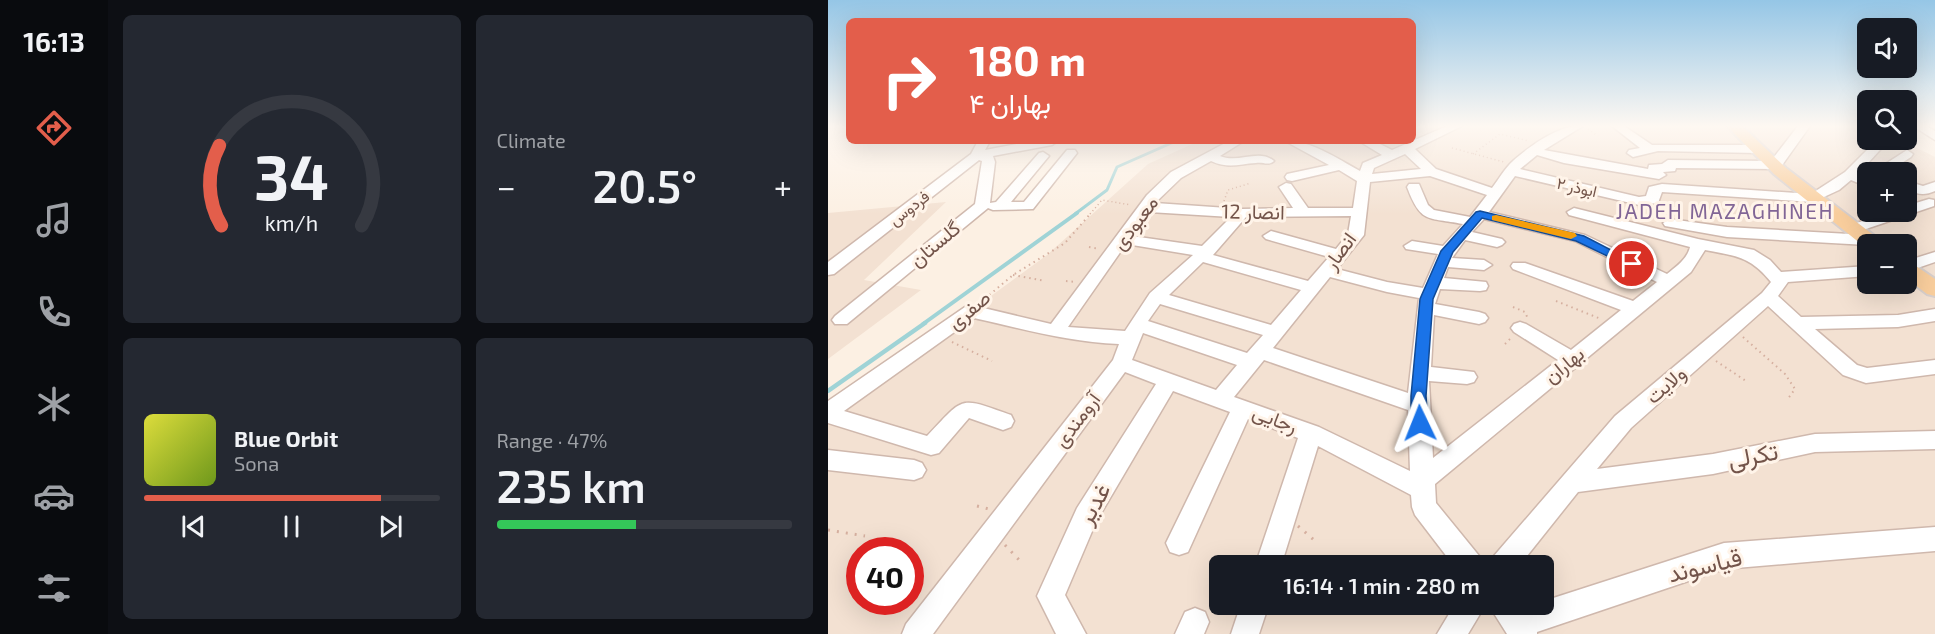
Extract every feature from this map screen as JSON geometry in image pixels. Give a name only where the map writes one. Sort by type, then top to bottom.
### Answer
[{"type":"main road","points":[[1765,156],[1858,234]]},
{"type":"main road","points":[[1917,276],[1935,289]]},
{"type":"street","points":[[976,156],[988,158],[990,162],[982,206],[1028,206],[1069,156]]},
{"type":"street","name":"فردوس","points":[[828,270],[976,156]]},
{"type":"street","points":[[1000,206],[1044,156]]},
{"type":"street","points":[[1211,156],[1223,163],[1232,164],[1259,158],[1268,161]]},
{"type":"street","name":"معبودی","points":[[1055,331],[1146,207],[1176,175],[1211,156]]},
{"type":"street","points":[[1323,156],[1364,179],[1431,172],[1495,193]]},
{"type":"street","points":[[1364,179],[1368,166],[1391,156]]},
{"type":"street","points":[[1419,156],[1431,172]]},
{"type":"street","points":[[1462,555],[1424,507],[1419,405],[1420,373],[1429,295],[1445,256],[1514,168],[1530,156]]},
{"type":"street","points":[[1558,156],[1564,159],[1659,175],[1654,168],[1670,168],[1668,164],[1775,165],[1782,156]]},
{"type":"street","points":[[1813,198],[1850,175],[1868,156]]},
{"type":"street","points":[[1304,213],[1289,182],[1341,166]]},
{"type":"street","name":"ابوذر ۲","points":[[1514,168],[1648,202],[1653,200],[1654,189],[1662,188],[1813,198]]},
{"type":"street","points":[[1850,175],[1857,178]]},
{"type":"street","name":"انصار","points":[[1221,398],[1356,235],[1364,179]]},
{"type":"street","points":[[1414,187],[1422,207],[1429,213],[1472,224],[1558,232],[1580,238],[1669,281]]},
{"type":"street","name":"گلستان","points":[[841,320],[982,206]]},
{"type":"street","name":"انصار 12","points":[[1146,207],[1242,213],[1360,212]]},
{"type":"street","name":"آرومندی","points":[[916,634],[1121,363],[1134,331],[1156,297],[1204,254],[1242,213]]},
{"type":"street","points":[[1558,232],[1574,215]]},
{"type":"street","points":[[1574,215],[1580,238]]},
{"type":"street","points":[[1574,215],[1748,254],[1764,263],[1774,290],[1797,323],[1850,370],[1866,376],[1935,367]]},
{"type":"street","points":[[1852,230],[1874,222]]},
{"type":"street","points":[[1670,223],[1727,232],[1857,241]]},
{"type":"street","points":[[1472,224],[1497,242]]},
{"type":"street","points":[[1271,236],[1339,255]]},
{"type":"street","points":[[1124,239],[1204,254],[1312,288]]},
{"type":"street","name":"بهاران","points":[[1423,484],[1571,359],[1685,268],[1696,254],[1698,244]]},
{"type":"street","points":[[1412,246],[1484,265]]},
{"type":"street","points":[[1917,264],[1935,257]]},
{"type":"street","points":[[1519,266],[1634,308]]},
{"type":"street","points":[[1326,271],[1429,295],[1479,318]]},
{"type":"street","name":"ولایت","points":[[1511,555],[1623,422],[1774,290],[1783,277],[1857,272]]},
{"type":"street","points":[[1429,295],[1480,286]]},
{"type":"street","points":[[1156,297],[1275,332]]},
{"type":"street","points":[[971,311],[1086,336],[1134,331],[1255,357],[1419,405]]},
{"type":"street","name":"صفری","points":[[828,413],[971,311]]},
{"type":"street","points":[[1797,323],[1887,322],[1935,315]]},
{"type":"street","points":[[1520,328],[1571,359]]},
{"type":"street","name":"رجایی","points":[[1121,363],[1221,398],[1311,434],[1423,484]]},
{"type":"street","points":[[1420,373],[1467,377]]},
{"type":"street","name":"غدیر","points":[[1072,634],[1051,596],[1086,516],[1169,380]]},
{"type":"street","points":[[1179,543],[1243,407]]},
{"type":"street","points":[[828,413],[931,446],[964,410],[974,410],[1003,422]]},
{"type":"street","points":[[1272,555],[1311,434]]},
{"type":"street","name":"تکرلی","points":[[1572,483],[1713,464],[1815,443],[1935,440]]},
{"type":"street","points":[[828,460],[914,470]]},
{"type":"street","name":"قیاسوند","points":[[1514,621],[1724,556],[1935,538]]},
{"type":"street","points":[[1245,634],[1251,615]]},
{"type":"street","points":[[1451,634],[1464,615]]},
{"type":"path","points":[[1478,156],[1514,168]]},
{"type":"path","points":[[1222,212],[1228,190],[1251,183]]},
{"type":"path","name":"صفری","points":[[971,311],[1013,275],[1065,243],[1102,201],[1146,207]]},
{"type":"path","points":[[1013,275],[1045,281]]},
{"type":"path","points":[[1556,301],[1614,325]]},
{"type":"path","points":[[1732,328],[1785,374],[1795,389],[1787,400]]},
{"type":"path","points":[[938,336],[992,360]]},
{"type":"path","points":[[1704,352],[1746,381]]},
{"type":"path","points":[[828,530],[865,536]]},
{"type":"path","points":[[992,533],[1021,562]]},
{"type":"shaded area","points":[[1167,156],[1932,156],[1935,157],[1935,634],[828,634],[828,415],[1047,255],[1148,164]]},
{"type":"shaded area","points":[[946,202],[864,280],[921,290],[828,359],[828,213]]},
{"type":"waterway","points":[[1075,214],[1107,190],[1117,167],[1143,156]]},
{"type":"waterway","points":[[923,324],[1077,213]]},
{"type":"waterway","points":[[828,391],[925,323]]},
{"type":"slow traffic","points":[[1496,218],[1571,236]]},
{"type":"district","name":"JADEH MAZAGHINEH","points":[[1725,212]]},
{"type":"route","points":[[1420,423],[1418,396],[1427,299],[1447,251],[1480,214],[1580,238],[1632,264]]}]
